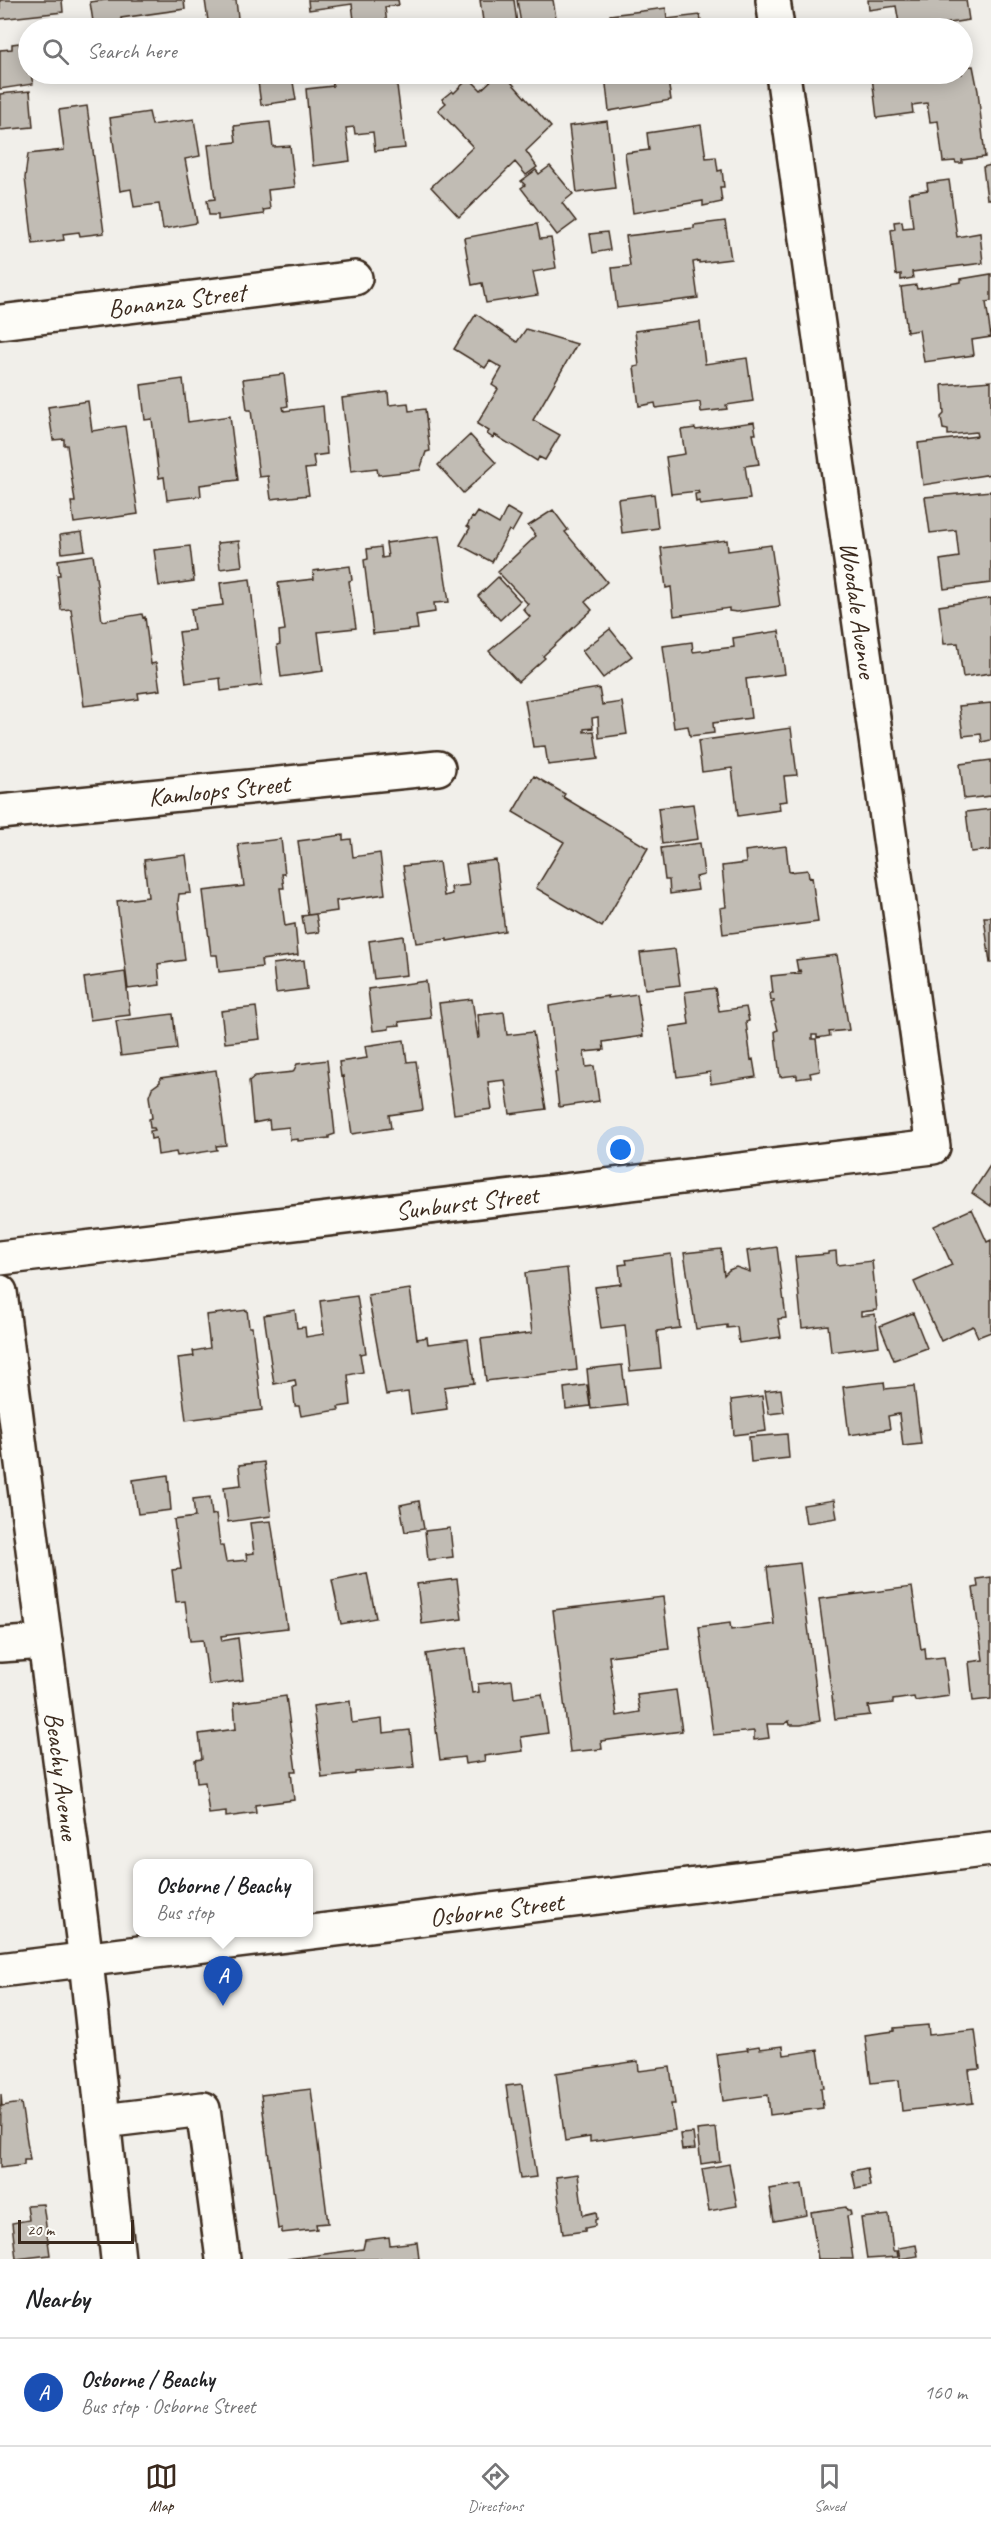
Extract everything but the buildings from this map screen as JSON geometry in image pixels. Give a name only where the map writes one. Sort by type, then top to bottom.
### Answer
[{"type":"street","points":[[773,0],[776,18]]},
{"type":"street","name":"Woodale Avenue","points":[[784,84],[933,1147]]},
{"type":"street","name":"Bonanza Street","points":[[0,322],[355,278]]},
{"type":"street","name":"Kamloops Street","points":[[0,812],[438,768]]},
{"type":"street","name":"Sunburst Street","points":[[0,1258],[933,1147]]},
{"type":"street","name":"Beachy Avenue","points":[[0,1292],[86,1961],[118,2259]]},
{"type":"street","points":[[0,1645],[45,1642]]},
{"type":"street","name":"Osborne Street","points":[[313,1933],[991,1849]]},
{"type":"street","name":"Osborne Street","points":[[0,1971],[280,1937]]},
{"type":"street","points":[[103,2121],[203,2109],[223,2259]]},
{"type":"place","name":"Osborne / Beachy","points":[[223,2006]]}]
